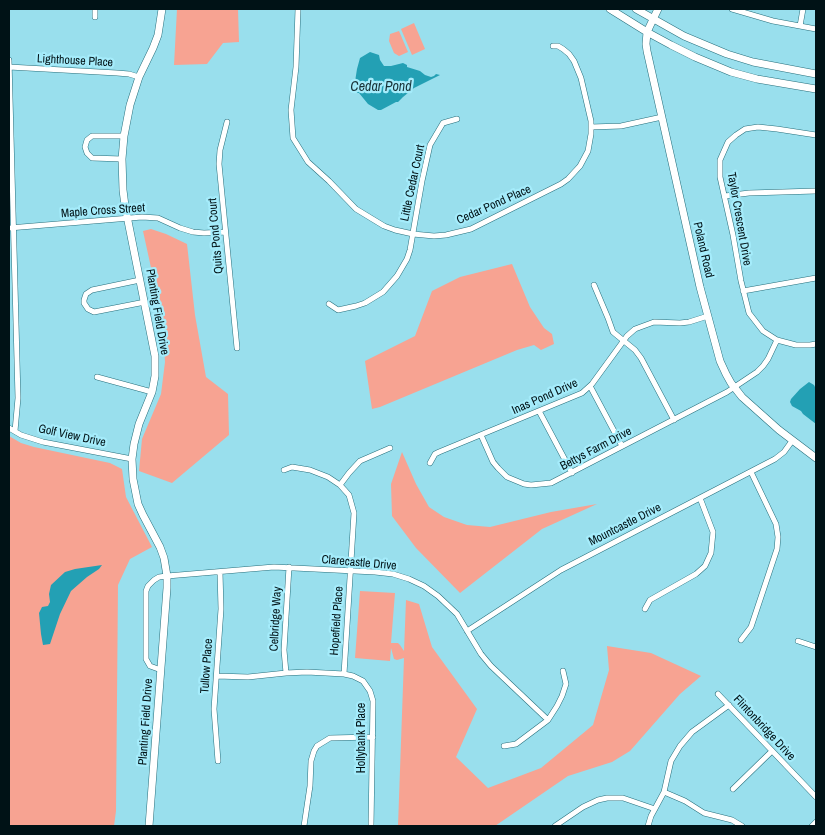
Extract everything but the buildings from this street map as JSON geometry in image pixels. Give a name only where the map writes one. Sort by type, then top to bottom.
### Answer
[{"type":"street","points":[[95,9],[95,17]]},
{"type":"street","name":"Planting Field Drive","points":[[149,826],[167,576],[160,547],[138,504],[133,479],[132,459],[136,434],[152,392],[155,376],[155,356],[127,218],[123,190],[122,159],[130,105],[158,34],[162,9]]},
{"type":"street","name":"Cedar Pond Place","points":[[298,9],[292,110],[293,138],[308,162],[356,209],[384,226],[424,236],[446,235],[471,229],[561,184],[575,173],[585,159],[590,142],[591,127],[578,69],[569,54],[558,46],[553,46]]},
{"type":"street","points":[[610,9],[695,57],[731,72],[757,80],[816,90]]},
{"type":"street","points":[[636,9],[684,36],[727,54],[753,62],[816,74]]},
{"type":"street","name":"Poland Road","points":[[658,9],[648,32],[647,50],[700,287],[720,360],[734,388],[792,440],[816,458]]},
{"type":"street","points":[[732,9],[749,11],[773,20],[816,29]]},
{"type":"street","points":[[800,26],[803,9]]},
{"type":"street","points":[[9,60],[11,228],[18,398],[14,431]]},
{"type":"street","name":"Lighthouse Place","points":[[9,68],[116,73],[140,77]]},
{"type":"street","points":[[591,127],[621,126],[662,117]]},
{"type":"street","name":"Little Cedar Court","points":[[329,304],[338,310],[365,303],[383,292],[403,268],[410,250],[430,145],[443,123],[457,119]]},
{"type":"street","name":"Quits Pond Court","points":[[227,122],[219,160],[237,348]]},
{"type":"street","name":"Taylor Crescent Drive","points":[[816,135],[758,127],[745,129],[728,142],[720,160],[720,177],[749,313],[763,331],[777,340],[796,345],[810,346],[816,344]]},
{"type":"street","points":[[122,159],[92,158],[87,153],[85,144],[89,138],[95,135],[124,136]]},
{"type":"street","points":[[725,196],[749,193],[816,191]]},
{"type":"street","name":"Maple Cross Street","points":[[11,228],[142,217],[158,218],[193,232],[225,232]]},
{"type":"street","points":[[743,291],[816,278]]},
{"type":"street","points":[[140,280],[92,290],[86,294],[84,303],[88,309],[94,312],[145,302]]},
{"type":"street","points":[[594,285],[613,332],[635,350],[641,358],[674,420]]},
{"type":"street","name":"Inas Pond Drive","points":[[430,463],[435,454],[439,452],[578,396],[590,386],[631,332],[642,325],[660,322],[689,322],[708,316]]},
{"type":"street","name":"Bettys Farm Drive","points":[[481,435],[490,457],[498,468],[515,481],[531,485],[552,483],[734,388],[763,366],[777,340]]},
{"type":"street","points":[[97,378],[152,392]]},
{"type":"street","points":[[590,386],[622,446]]},
{"type":"street","points":[[539,411],[572,473]]},
{"type":"street","name":"Golf View Drive","points":[[9,428],[43,442],[132,459]]},
{"type":"street","name":"Mountcastle Drive","points":[[467,631],[561,570],[776,459],[784,452],[792,440]]},
{"type":"street","points":[[284,470],[292,467],[310,470],[340,484],[360,461],[390,448]]},
{"type":"street","points":[[741,640],[751,627],[777,549],[778,538],[776,524],[751,472]]},
{"type":"street","name":"Hopefield Place","points":[[340,484],[349,495],[354,513],[344,674]]},
{"type":"street","points":[[645,609],[650,600],[696,574],[705,566],[711,553],[713,532],[700,498]]},
{"type":"street","name":"Clarecastle Drive","points":[[167,576],[289,567],[374,572],[393,574],[409,579],[424,586],[438,596],[457,614],[481,654],[491,666],[548,720]]},
{"type":"street","name":"Celbridge Way","points":[[286,673],[284,650],[289,567]]},
{"type":"street","name":"Tullow Place","points":[[218,761],[214,709],[221,609],[220,572]]},
{"type":"street","points":[[161,670],[150,666],[146,659],[146,594],[148,586],[154,580],[167,576]]},
{"type":"street","points":[[798,641],[816,647]]},
{"type":"street","points":[[504,746],[516,744],[548,720],[562,696],[566,684],[564,671]]},
{"type":"street","name":"Hollybank Place","points":[[217,676],[248,677],[306,672],[344,674],[363,680],[370,691],[372,701],[371,826]]},
{"type":"street","name":"Flintonbridge Drive","points":[[718,694],[816,797]]},
{"type":"street","points":[[648,826],[664,792],[671,761],[680,746],[692,732],[729,705]]},
{"type":"street","points":[[304,826],[310,786],[311,761],[317,746],[330,738],[372,737]]},
{"type":"street","points":[[732,789],[772,751]]},
{"type":"street","points":[[664,792],[685,801],[704,813],[732,820],[742,826]]},
{"type":"street","points":[[558,826],[583,806],[607,798],[623,798],[655,809]]},
{"type":"street","points":[[812,826],[816,822]]},
{"type":"shaded area","points":[[177,9],[238,9],[239,42],[223,43],[207,64],[174,65]]},
{"type":"shaded area","points":[[414,23],[425,49],[412,55],[401,29]]},
{"type":"shaded area","points":[[399,31],[408,52],[399,56],[394,53],[389,41],[390,34]]},
{"type":"shaded area","points":[[151,229],[187,244],[195,315],[206,377],[228,394],[229,435],[172,483],[139,471],[142,439],[161,394],[165,362],[162,318],[143,231]]},
{"type":"shaded area","points":[[512,264],[530,307],[544,328],[552,334],[554,344],[541,350],[534,345],[517,350],[372,409],[365,361],[415,336],[432,291],[460,277]]},
{"type":"shaded area","points":[[9,436],[21,443],[34,447],[110,463],[122,469],[126,497],[152,547],[130,559],[118,585],[116,811],[114,826],[9,826]]},
{"type":"shaded area","points":[[402,452],[416,484],[429,507],[444,517],[467,525],[490,527],[551,512],[597,504],[542,529],[460,593],[416,548],[392,516],[391,484]]},
{"type":"shaded area","points":[[360,591],[395,593],[391,643],[398,643],[404,651],[406,600],[419,604],[432,647],[477,709],[456,757],[488,788],[541,768],[593,725],[609,670],[607,646],[651,653],[701,676],[680,694],[630,751],[612,762],[568,776],[495,826],[398,826],[404,658],[394,659],[391,648],[390,661],[355,658]]},
{"type":"water","name":"Cedar Pond","points":[[370,52],[379,55],[384,66],[403,63],[407,67],[431,77],[436,74],[440,75],[414,88],[398,102],[378,110],[368,104],[354,88],[360,58]]},
{"type":"water","points":[[809,382],[816,389],[816,424],[792,406],[790,402],[800,389]]},
{"type":"water","points":[[102,565],[71,591],[60,614],[50,644],[43,645],[39,613],[42,607],[48,606],[50,602],[51,585],[65,572]]}]
